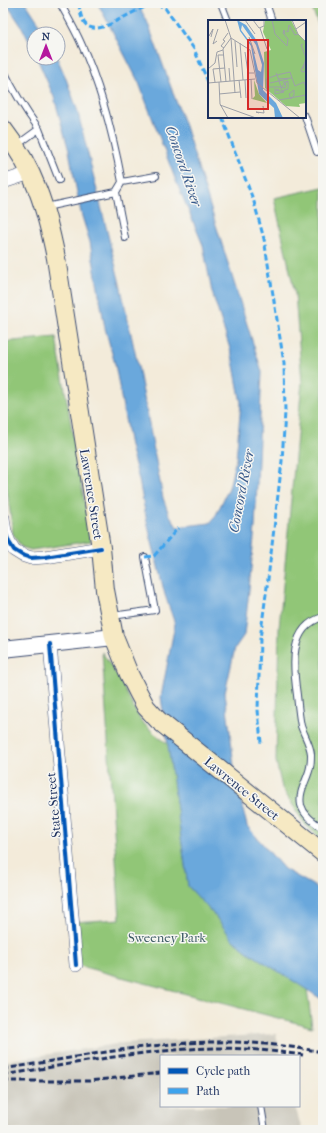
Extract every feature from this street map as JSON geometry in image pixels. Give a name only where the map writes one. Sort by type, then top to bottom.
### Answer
[{"type":"main road","name":"Lawrence Street","points":[[3,129],[16,146],[30,173],[44,208],[56,258],[101,548],[105,590],[114,637],[128,674],[146,706],[158,720],[323,853]]},
{"type":"street","points":[[3,182],[30,173]]},
{"type":"street","points":[[3,518],[5,532],[9,542],[14,550],[27,557],[45,557],[101,548]]},
{"type":"street","points":[[3,649],[114,637]]},
{"type":"street","name":"State Street","points":[[50,644],[76,965]]},
{"type":"lane","points":[[60,3],[80,42],[100,91],[115,142],[122,182],[116,192],[125,238]]},
{"type":"lane","points":[[221,3],[228,20]]},
{"type":"lane","points":[[266,3],[272,20]]},
{"type":"lane","points":[[3,69],[10,84],[39,129],[59,180]]},
{"type":"lane","points":[[306,118],[317,152]]},
{"type":"lane","points":[[16,146],[39,129]]},
{"type":"lane","points":[[122,182],[156,176]]},
{"type":"lane","points":[[44,208],[116,192]]},
{"type":"lane","points":[[110,616],[155,610],[145,557]]},
{"type":"lane","points":[[323,617],[315,620],[306,627],[298,639],[294,652],[299,715],[311,756],[310,768],[300,797],[301,804],[304,812],[310,819],[323,829]]},
{"type":"lane","points":[[261,1107],[265,1130]]},
{"type":"shaded area","points":[[276,1034],[281,1055],[160,1055],[160,1107],[295,1107],[302,1130],[3,1130],[3,1061],[123,1043]]},
{"type":"green space","points":[[310,3],[323,3],[323,37]]},
{"type":"green space","points":[[323,187],[323,840],[306,826],[282,788],[276,761],[279,628],[302,382],[295,294],[274,198]]},
{"type":"green space","points":[[56,337],[91,541],[31,550],[21,547],[13,534],[3,459],[3,342]]},
{"type":"green space","name":"Sweeney Park","points":[[102,652],[118,677],[141,721],[168,744],[188,886],[216,917],[233,940],[248,952],[307,989],[312,1027],[76,965],[73,922],[120,919]]},
{"type":"water","points":[[6,3],[26,3],[41,26],[26,26],[26,35]]},
{"type":"water","name":"Concord River","points":[[97,3],[137,3],[147,21],[185,126],[262,372],[255,527],[244,635],[235,648],[225,693],[235,775],[247,826],[284,869],[323,891],[323,1000],[248,952],[233,940],[216,917],[188,886],[161,697],[175,624],[165,595],[147,522],[139,480],[130,446],[115,364],[105,328],[90,242],[81,213],[69,151],[54,97],[40,66],[61,66],[77,109],[120,284],[138,366],[163,498],[168,512],[177,527],[210,523],[215,517],[229,488],[236,459],[241,403],[232,355],[212,292],[203,245],[176,181],[139,83]]},
{"type":"railway","points":[[3,1069],[134,1048],[187,1043],[255,1043],[323,1052]]},
{"type":"railway","points":[[3,1075],[135,1054],[188,1049],[237,1049],[303,1055]]},
{"type":"railway","points":[[3,1081],[89,1081],[160,1073]]},
{"type":"marked path","points":[[79,3],[82,19],[89,27],[98,28],[109,25],[146,7],[157,5],[165,8],[194,49],[208,82]]},
{"type":"marked path","points":[[222,118],[254,202],[264,239],[284,363],[285,412],[282,461],[260,639],[258,710],[261,743]]},
{"type":"marked path","points":[[145,557],[154,556],[178,528]]},
{"type":"cycle path","points":[[3,518],[5,532],[14,550],[31,558],[101,548]]},
{"type":"cycle path","points":[[50,644],[76,965]]}]
